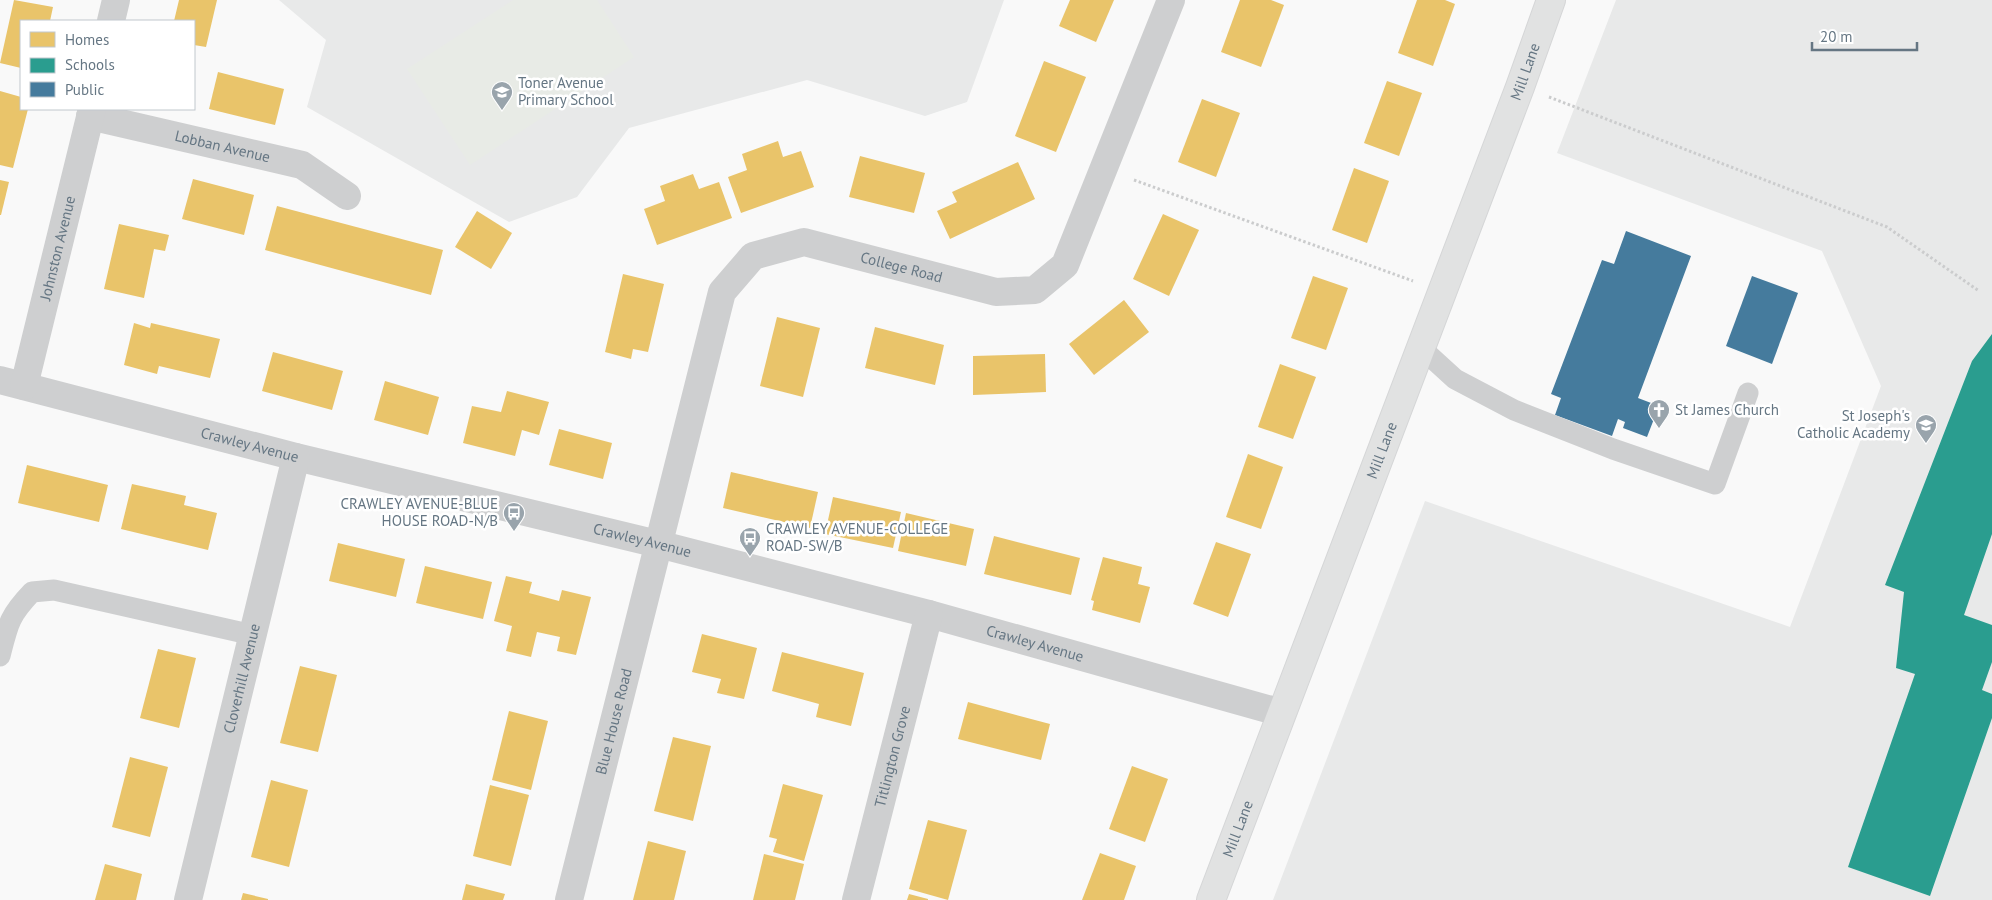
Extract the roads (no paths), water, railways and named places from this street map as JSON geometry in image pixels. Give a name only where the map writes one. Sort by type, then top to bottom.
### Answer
[{"type":"main road","name":"Mill Lane","points":[[1211,900],[1520,87],[1551,0]]},
{"type":"street","points":[[111,20],[116,0]]},
{"type":"street","name":"College Road","points":[[658,544],[722,292],[753,256],[804,242],[996,292],[1035,290],[1065,265],[1170,0]]},
{"type":"street","name":"Lobban Avenue","points":[[91,112],[302,165],[347,196]]},
{"type":"street","name":"Johnston Avenue","points":[[12,383],[91,112]]},
{"type":"street","name":"Crawley Avenue","points":[[12,383],[296,457],[658,544],[929,614],[1282,713]]},
{"type":"street","name":"Cloverhill Avenue","points":[[188,900],[296,457]]},
{"type":"street","name":"Blue House Road","points":[[569,900],[658,544]]},
{"type":"street","name":"Titlington Grove","points":[[856,900],[929,614]]},
{"type":"lane","points":[[1421,348],[1455,379],[1514,410],[1613,450],[1715,484],[1748,393]]},
{"type":"lane","points":[[0,656],[8,622],[18,607],[32,592],[54,590],[253,635]]},
{"type":"place","name":"Toner Avenue Primary School","points":[[502,111]]},
{"type":"place","name":"St James Church","points":[[1659,429]]},
{"type":"place","name":"St Joseph's Catholic Academy","points":[[1926,444]]},
{"type":"place","name":"CRAWLEY AVENUE-BLUE HOUSE ROAD-N/B","points":[[514,532]]},
{"type":"place","name":"CRAWLEY AVENUE-COLLEGE ROAD-SW/B","points":[[750,557]]}]
